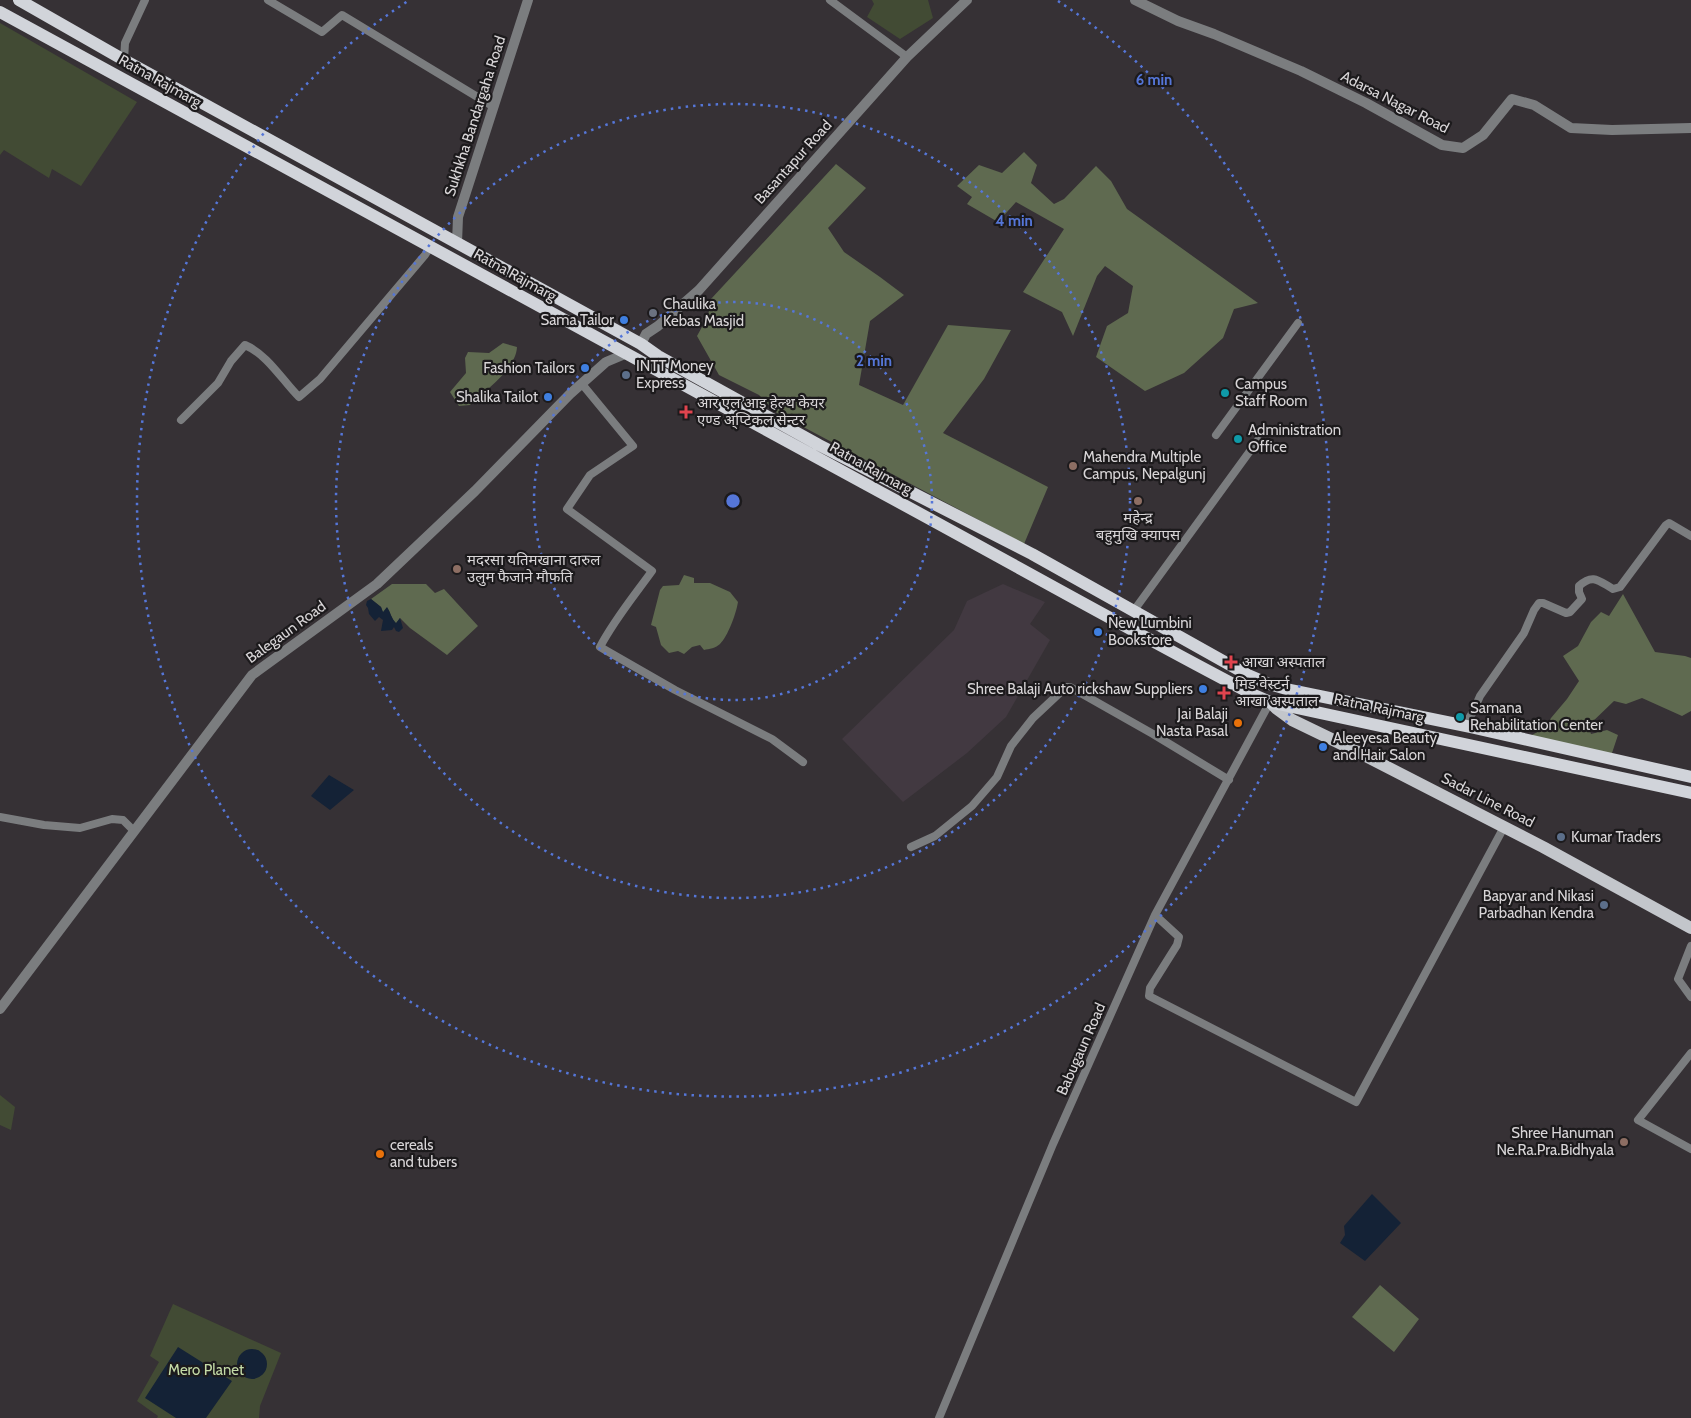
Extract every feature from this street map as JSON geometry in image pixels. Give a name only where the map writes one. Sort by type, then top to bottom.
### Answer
[{"type":"highway","name":"Ratna Rajmarg","points":[[19,0],[820,445],[1024,550],[1248,675],[1290,690],[1471,727],[1691,777]]},
{"type":"highway","name":"Ratna Rajmarg","points":[[0,12],[1254,695],[1270,702],[1691,794]]},
{"type":"main road","name":"Sadar Line Road","points":[[1270,702],[1292,720],[1504,827],[1691,928]]},
{"type":"street","points":[[124,60],[125,43],[145,0]]},
{"type":"street","points":[[268,0],[322,32],[342,16],[494,107]]},
{"type":"street","name":"Sukhkha Bandargaha Road","points":[[457,243],[458,217],[528,0]]},
{"type":"street","points":[[830,0],[907,57]]},
{"type":"street","name":"Basantapur Road","points":[[641,344],[646,334],[658,326],[699,290],[907,57],[967,0]]},
{"type":"street","name":"Adarsa Nagar Road","points":[[1135,0],[1178,21],[1214,34],[1301,71],[1366,103],[1442,145],[1463,148],[1483,136],[1512,99],[1534,106],[1571,128],[1612,130],[1691,128]]},
{"type":"street","points":[[181,420],[218,383],[231,361],[245,345],[275,368],[299,397],[320,379],[430,247]]},
{"type":"street","points":[[1216,435],[1298,323]]},
{"type":"street","name":"Balegaun Road","points":[[0,1009],[252,675],[377,584],[475,491],[582,384],[606,362],[625,354]]},
{"type":"street","points":[[582,384],[633,446],[590,475],[567,509],[652,571],[610,627],[600,647],[675,690],[772,739],[803,762]]},
{"type":"street","points":[[1141,614],[1135,610],[1258,440]]},
{"type":"street","points":[[1471,727],[1466,723],[1480,696],[1524,633],[1539,603],[1543,603],[1566,614],[1582,599],[1579,586],[1589,579],[1598,580],[1613,589],[1620,587],[1669,523],[1691,536]]},
{"type":"street","points":[[912,846],[935,836],[972,806],[997,777],[1011,746],[1033,718],[1066,687],[1070,687],[1153,734],[1229,780]]},
{"type":"street","name":"Babugaun Road","points":[[939,1418],[1053,1144],[1155,915],[1270,702]]},
{"type":"street","points":[[0,817],[44,825],[80,828],[112,819],[123,820],[134,831]]},
{"type":"street","points":[[1155,915],[1179,937],[1177,945],[1150,988],[1150,996],[1356,1102],[1504,827]]},
{"type":"street","points":[[1691,946],[1678,979],[1691,997]]},
{"type":"street","points":[[1691,1053],[1638,1120],[1691,1149]]},
{"type":"shaded area","points":[[1003,584],[1045,602],[1030,624],[1050,640],[1006,717],[967,753],[903,802],[842,739],[954,630],[967,601]]},
{"type":"green space","points":[[872,0],[928,0],[933,18],[900,39],[867,17],[874,4]]},
{"type":"green space","points":[[0,23],[137,102],[81,186],[52,169],[49,178],[4,150],[0,155]]},
{"type":"green space","points":[[1024,152],[1037,165],[1031,183],[1054,204],[1064,199],[1096,166],[1111,181],[1127,209],[1258,303],[1234,309],[1223,338],[1184,373],[1145,391],[1096,357],[1107,326],[1128,313],[1133,286],[1105,266],[1097,276],[1073,336],[1062,312],[1023,292],[1064,229],[1016,202],[998,222],[967,204],[972,197],[957,186],[979,165],[1002,173]]},
{"type":"green space","points":[[836,164],[866,188],[828,228],[844,252],[904,295],[870,321],[859,385],[903,405],[948,325],[1011,330],[984,379],[943,433],[1048,487],[1024,544],[777,413],[759,395],[719,375],[697,336],[708,316],[711,299]]},
{"type":"green space","points":[[503,343],[517,347],[515,355],[506,371],[470,405],[459,406],[450,392],[466,373],[465,358],[468,352],[489,353]]},
{"type":"green space","points":[[684,575],[694,578],[694,583],[710,583],[730,592],[738,602],[729,630],[718,645],[704,650],[700,645],[692,647],[684,654],[678,651],[669,653],[661,645],[656,627],[651,625],[660,590],[663,586],[679,585]]},
{"type":"green space","points":[[392,584],[426,584],[435,593],[444,589],[478,626],[447,655],[410,628],[400,618],[396,624],[387,608],[383,613],[381,607],[371,599]]},
{"type":"green space","points":[[1623,594],[1655,652],[1691,658],[1691,711],[1682,716],[1642,698],[1626,704],[1614,701],[1588,726],[1591,734],[1607,730],[1618,735],[1611,756],[1530,736],[1545,728],[1579,681],[1563,656],[1578,646],[1591,622],[1601,612],[1609,616]]},
{"type":"green space","points":[[0,1095],[15,1107],[11,1130],[0,1125]]},
{"type":"green space","points":[[1380,1285],[1419,1319],[1394,1352],[1352,1317]]},
{"type":"green space","name":"Mero Planet","points":[[173,1304],[281,1353],[260,1406],[259,1418],[157,1418],[158,1416],[137,1401],[159,1362],[150,1356]]},
{"type":"water","points":[[371,599],[381,607],[383,612],[387,607],[396,623],[400,618],[403,628],[399,632],[394,627],[392,630],[381,631],[383,620],[379,617],[375,621],[369,614],[366,605],[367,601]]},
{"type":"water","points":[[329,775],[354,790],[330,810],[311,796]]},
{"type":"water","points":[[1372,1194],[1401,1223],[1365,1261],[1340,1243],[1345,1235],[1344,1226]]},
{"type":"water","points":[[178,1347],[232,1381],[206,1418],[176,1418],[145,1398]]},
{"type":"water","points":[[252,1349],[263,1353],[267,1364],[263,1375],[252,1379],[241,1375],[237,1364],[241,1353]]},
{"type":"place","name":"Chaulika Kebas Masjid","points":[[653,313]]},
{"type":"place","name":"Sama Tailor","points":[[624,320]]},
{"type":"place","name":"Fashion Tailors","points":[[585,368]]},
{"type":"place","name":"INTT Money Express","points":[[626,375]]},
{"type":"place","name":"Campus Staff Room","points":[[1225,393]]},
{"type":"place","name":"Shalika Tailot","points":[[548,397]]},
{"type":"place","name":"आर एल आइ हेल्थ केयर एण्ड अ्प्टिकल सेन्टर","points":[[686,412]]},
{"type":"place","name":"Administration Office","points":[[1238,439]]},
{"type":"place","name":"Mahendra Multiple Campus, Nepalgunj","points":[[1073,466]]},
{"type":"place","name":"महेन्द्र बहुमुखि क्यापस","points":[[1138,501]]},
{"type":"place","name":"मदरसा यतिमखाना दारुल उलुम फैजाने माैफति","points":[[457,569]]},
{"type":"place","name":"New Lumbini Bookstore","points":[[1098,632]]},
{"type":"place","name":"आखा अस्पताल","points":[[1231,662]]},
{"type":"place","name":"Shree Balaji Auto rickshaw Suppliers","points":[[1203,689]]},
{"type":"place","name":"मिड वेस्टर्न आखा अस्पताल","points":[[1224,693]]},
{"type":"place","name":"Samana Rehabilitation Center","points":[[1460,717]]},
{"type":"place","name":"Jai Balaji Nasta Pasal","points":[[1238,723]]},
{"type":"place","name":"Aleeyesa Beauty and Hair Salon","points":[[1323,747]]},
{"type":"place","name":"Kumar Traders","points":[[1561,837]]},
{"type":"place","name":"Bapyar and Nikasi Parbadhan Kendra","points":[[1604,905]]},
{"type":"place","name":"Shree Hanuman Ne.Ra.Pra.Bidhyala","points":[[1624,1142]]},
{"type":"place","name":"cereals and tubers","points":[[380,1154]]}]
